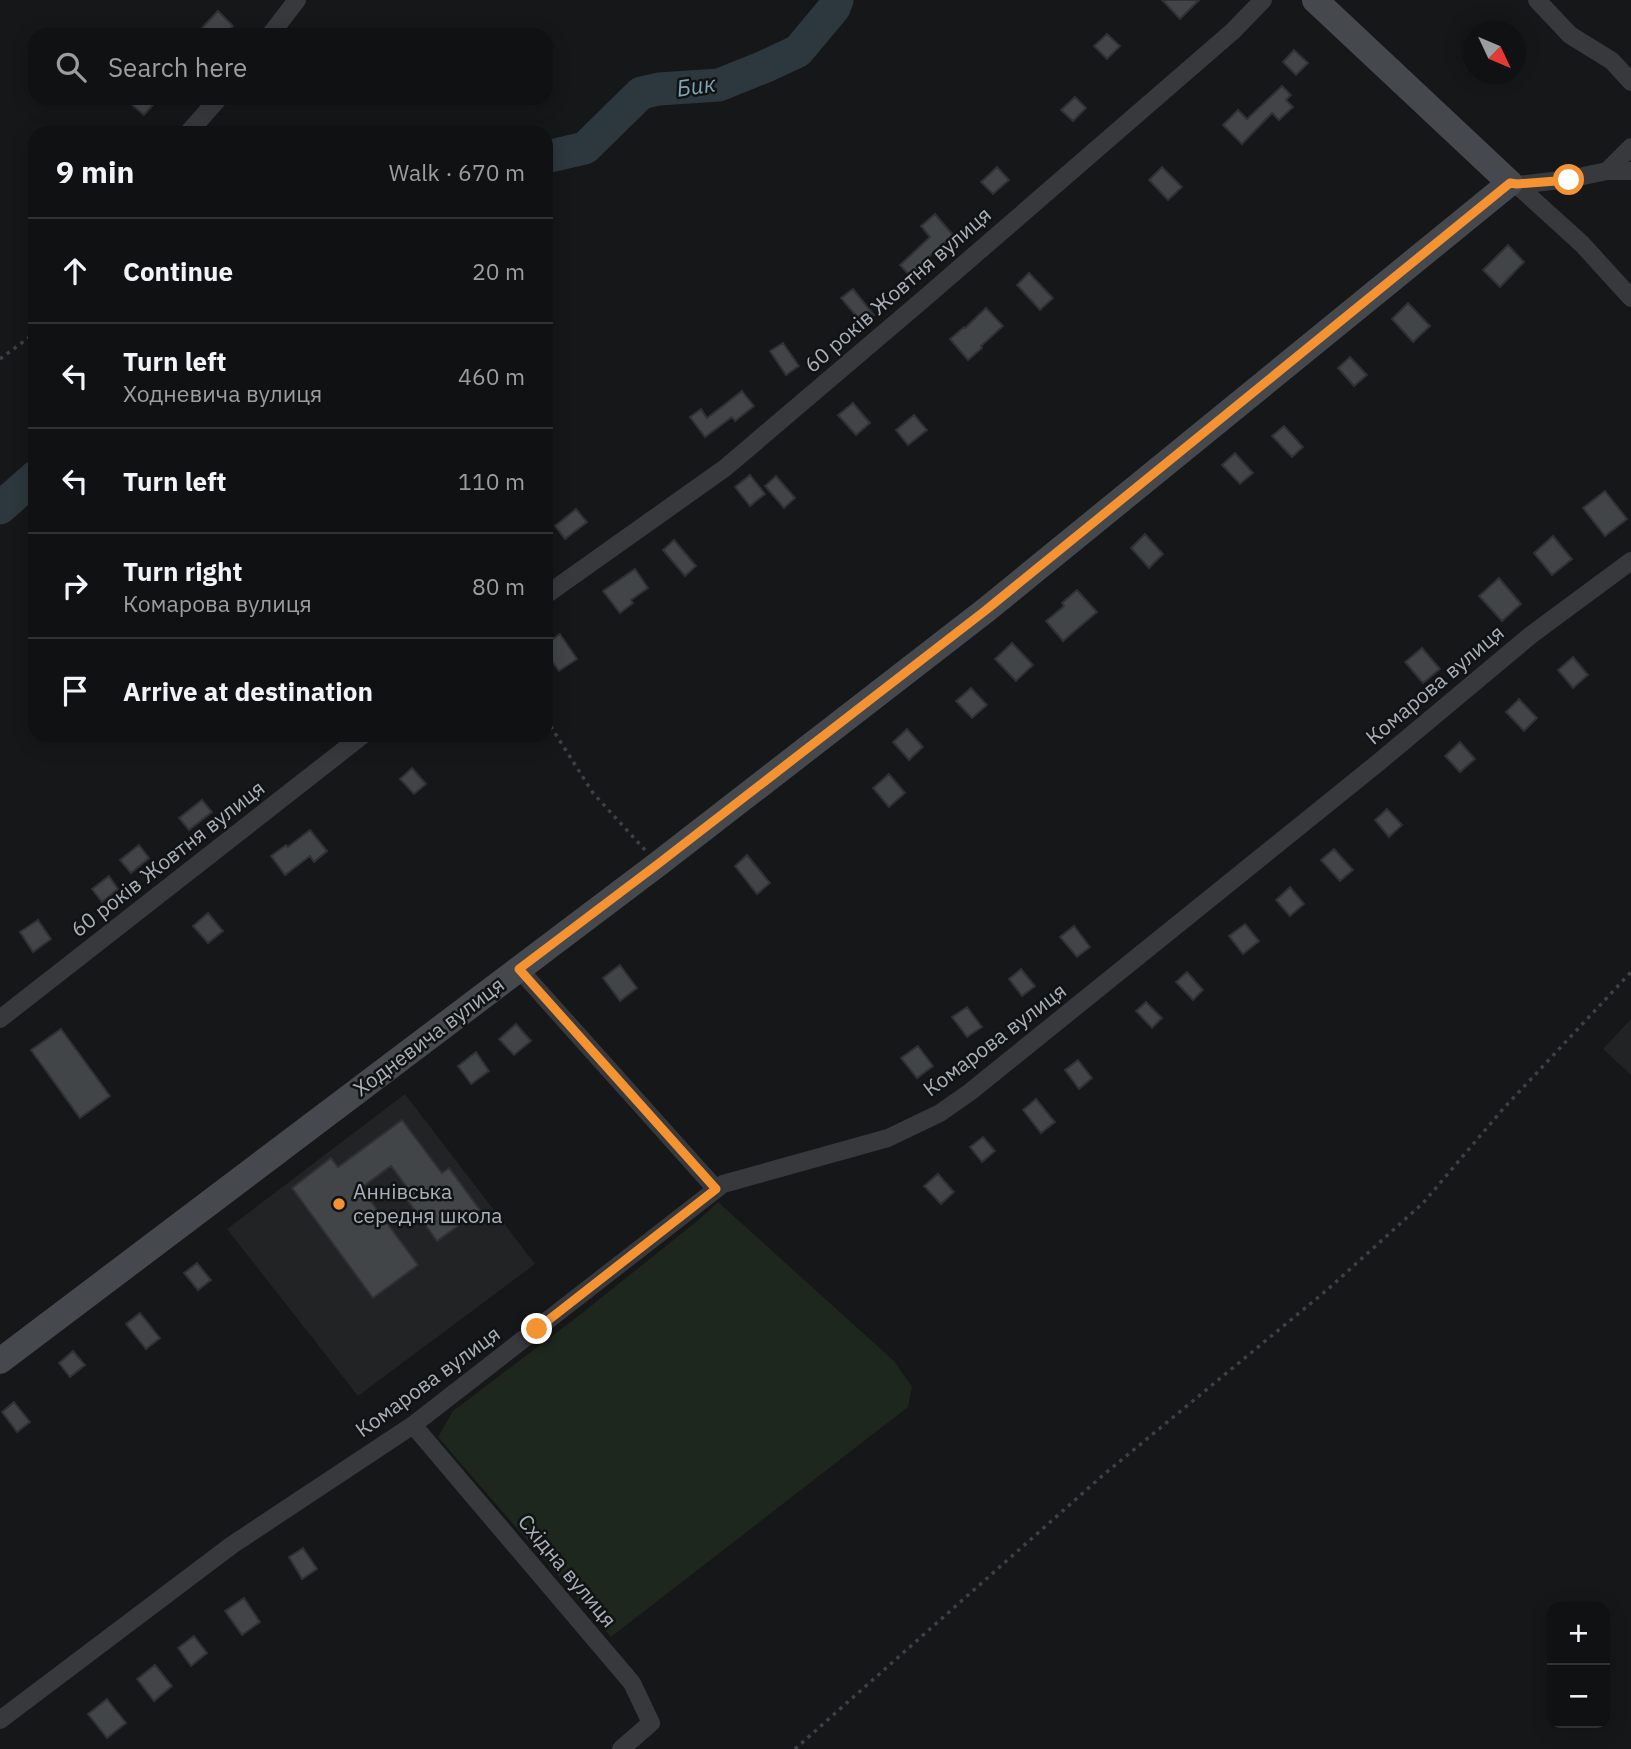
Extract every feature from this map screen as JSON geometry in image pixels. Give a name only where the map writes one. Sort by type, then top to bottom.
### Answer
[{"type":"main road","points":[[1315,0],[1514,184]]},
{"type":"main road","name":"Ходневича вулиця","points":[[0,1361],[658,864],[986,610],[1514,184]]},
{"type":"street","points":[[276,28],[298,0]]},
{"type":"street","name":"60 років Жовтня вулиця","points":[[553,590],[724,468],[1233,31],[1263,0]]},
{"type":"street","points":[[1537,0],[1570,35],[1612,61],[1631,82]]},
{"type":"street","points":[[194,126],[213,105]]},
{"type":"street","points":[[1607,171],[1631,147]]},
{"type":"street","points":[[1514,184],[1569,180],[1607,171],[1631,171]]},
{"type":"street","points":[[1514,184],[1582,243],[1631,298]]},
{"type":"street","name":"Комарова вулиця","points":[[0,1720],[232,1545],[413,1425],[723,1184],[888,1138],[940,1113],[970,1092],[1336,797],[1531,635],[1631,561]]},
{"type":"street","name":"60 років Жовтня вулиця","points":[[0,1019],[354,742]]},
{"type":"street","points":[[519,969],[716,1189]]},
{"type":"street","name":"Східна вулиця","points":[[413,1425],[632,1684],[651,1723],[621,1749]]},
{"type":"path","points":[[0,359],[28,338]]},
{"type":"path","points":[[553,730],[593,793],[658,864]]},
{"type":"path","points":[[795,1749],[1102,1476],[1327,1290],[1423,1203],[1503,1109],[1631,972]]},
{"type":"shaded area","points":[[1631,1019],[1631,1075],[1603,1049]]},
{"type":"shaded area","points":[[405,1094],[535,1264],[358,1396],[227,1229]]},
{"type":"shaded area","points":[[718,1202],[895,1362],[912,1387],[908,1407],[611,1637],[438,1437],[453,1411],[581,1314]]},
{"type":"building","points":[[1162,0],[1199,0],[1180,19]]},
{"type":"building","points":[[218,11],[233,26],[231,28],[202,28]]},
{"type":"building","points":[[1107,34],[1120,46],[1107,59],[1094,46]]},
{"type":"building","points":[[1294,50],[1308,63],[1296,75],[1283,62]]},
{"type":"building","points":[[1282,86],[1291,95],[1286,100],[1293,107],[1279,120],[1272,113],[1242,144],[1223,125],[1238,110],[1247,119]]},
{"type":"building","points":[[1075,97],[1086,108],[1073,121],[1061,110]]},
{"type":"building","points":[[132,105],[153,105],[144,115]]},
{"type":"building","points":[[997,167],[1009,180],[993,194],[981,182]]},
{"type":"building","points":[[1162,167],[1182,187],[1168,200],[1149,180]]},
{"type":"building","points":[[935,214],[953,235],[924,261],[928,265],[913,279],[900,265],[930,237],[921,226]]},
{"type":"building","points":[[1508,245],[1524,262],[1500,287],[1483,270]]},
{"type":"building","points":[[1029,273],[1053,298],[1040,310],[1017,285]]},
{"type":"building","points":[[853,289],[874,315],[863,324],[841,298]]},
{"type":"building","points":[[1408,303],[1430,326],[1413,342],[1392,319]]},
{"type":"building","points":[[986,308],[1003,326],[968,360],[950,339]]},
{"type":"building","points":[[783,343],[799,366],[786,375],[770,351]]},
{"type":"building","points":[[1350,357],[1367,375],[1354,386],[1338,368]]},
{"type":"building","points":[[742,391],[754,406],[735,421],[732,417],[705,437],[690,417],[701,409],[707,418]]},
{"type":"building","points":[[853,403],[870,423],[856,435],[838,415]]},
{"type":"building","points":[[914,415],[927,430],[908,445],[896,430]]},
{"type":"building","points":[[1284,426],[1303,447],[1292,457],[1272,436]]},
{"type":"building","points":[[1235,453],[1253,473],[1240,484],[1222,465]]},
{"type":"building","points":[[750,475],[765,494],[750,506],[735,487]]},
{"type":"building","points":[[776,476],[795,498],[784,508],[765,486]]},
{"type":"building","points":[[1605,491],[1627,519],[1605,536],[1583,508]]},
{"type":"building","points":[[576,509],[587,522],[565,539],[555,526]]},
{"type":"building","points":[[1145,534],[1163,554],[1149,568],[1131,548]]},
{"type":"building","points":[[1553,536],[1572,559],[1552,575],[1534,553]]},
{"type":"building","points":[[674,540],[696,566],[685,576],[663,550]]},
{"type":"building","points":[[635,569],[648,588],[631,600],[633,603],[620,613],[603,591]]},
{"type":"building","points":[[1499,578],[1521,604],[1502,621],[1479,596]]},
{"type":"building","points":[[1077,590],[1097,612],[1063,641],[1046,621],[1064,606],[1062,603]]},
{"type":"building","points":[[560,634],[577,659],[559,671],[553,663],[553,639]]},
{"type":"building","points":[[1012,643],[1033,665],[1016,681],[995,659]]},
{"type":"building","points":[[1422,648],[1440,669],[1423,683],[1405,662]]},
{"type":"building","points":[[1573,657],[1588,675],[1573,688],[1558,670]]},
{"type":"building","points":[[971,688],[987,705],[972,718],[956,701]]},
{"type":"building","points":[[1519,699],[1537,718],[1524,731],[1506,712]]},
{"type":"building","points":[[907,729],[923,747],[909,760],[893,742]]},
{"type":"building","points":[[1460,742],[1475,759],[1460,772],[1445,756]]},
{"type":"building","points":[[412,768],[426,784],[414,794],[400,779]]},
{"type":"building","points":[[889,774],[905,793],[889,807],[873,788]]},
{"type":"building","points":[[202,800],[212,812],[189,830],[179,818]]},
{"type":"building","points":[[1387,809],[1402,825],[1389,837],[1375,820]]},
{"type":"building","points":[[310,830],[327,851],[314,862],[310,856],[285,875],[271,856]]},
{"type":"building","points":[[139,845],[149,858],[131,873],[120,860]]},
{"type":"building","points":[[1334,849],[1353,870],[1340,881],[1321,860]]},
{"type":"building","points":[[747,855],[770,883],[757,894],[735,866]]},
{"type":"building","points":[[109,876],[118,889],[102,902],[92,889]]},
{"type":"building","points":[[1290,887],[1304,904],[1290,916],[1276,900]]},
{"type":"building","points":[[208,913],[223,931],[208,943],[193,926]]},
{"type":"building","points":[[38,920],[51,939],[33,952],[20,932]]},
{"type":"building","points":[[1245,924],[1259,941],[1243,954],[1229,936]]},
{"type":"building","points":[[1074,926],[1090,947],[1077,957],[1060,937]]},
{"type":"building","points":[[620,965],[637,988],[620,1001],[603,978]]},
{"type":"building","points":[[1021,969],[1035,986],[1022,996],[1009,979]]},
{"type":"building","points":[[1187,972],[1203,990],[1193,1000],[1176,982]]},
{"type":"building","points":[[1146,1002],[1162,1018],[1152,1028],[1136,1011]]},
{"type":"building","points":[[967,1007],[982,1027],[967,1037],[952,1017]]},
{"type":"building","points":[[516,1024],[531,1041],[514,1055],[499,1039]]},
{"type":"building","points":[[61,1029],[110,1096],[80,1118],[31,1050]]},
{"type":"building","points":[[918,1046],[933,1066],[917,1078],[901,1058]]},
{"type":"building","points":[[476,1052],[489,1071],[471,1084],[458,1066]]},
{"type":"building","points":[[1078,1060],[1092,1078],[1079,1089],[1065,1070]]},
{"type":"building","points":[[1036,1099],[1055,1122],[1041,1133],[1023,1110]]},
{"type":"building","name":"Аннівська середня школа","points":[[402,1120],[442,1173],[449,1168],[480,1210],[437,1241],[406,1198],[412,1194],[391,1166],[361,1188],[418,1265],[373,1298],[292,1188],[331,1158],[338,1167]]},
{"type":"building","points":[[983,1137],[995,1151],[982,1162],[970,1147]]},
{"type":"building","points":[[938,1174],[954,1192],[941,1204],[924,1186]]},
{"type":"building","points":[[197,1263],[211,1280],[198,1290],[184,1273]]},
{"type":"building","points":[[140,1313],[160,1338],[146,1349],[126,1324]]},
{"type":"building","points":[[73,1351],[85,1365],[70,1377],[59,1363]]},
{"type":"building","points":[[14,1402],[30,1422],[17,1432],[2,1412]]},
{"type":"building","points":[[303,1548],[317,1569],[302,1579],[289,1557]]},
{"type":"building","points":[[244,1598],[260,1622],[242,1635],[225,1611]]},
{"type":"building","points":[[194,1636],[207,1653],[191,1666],[178,1648]]},
{"type":"building","points":[[155,1665],[172,1686],[154,1701],[137,1679]]},
{"type":"building","points":[[107,1699],[126,1723],[107,1738],[88,1714]]},
{"type":"waterway","name":"Бик","points":[[553,155],[585,148],[641,93],[659,89],[719,85],[798,51],[834,8],[837,0]]},
{"type":"waterway","name":"Бик","points":[[0,508],[28,483]]},
{"type":"place","name":"Аннівська середня школа","points":[[339,1204]]},
{"type":"route","points":[[537,1329],[716,1189],[519,969],[986,610],[1510,183],[1569,180]]}]
